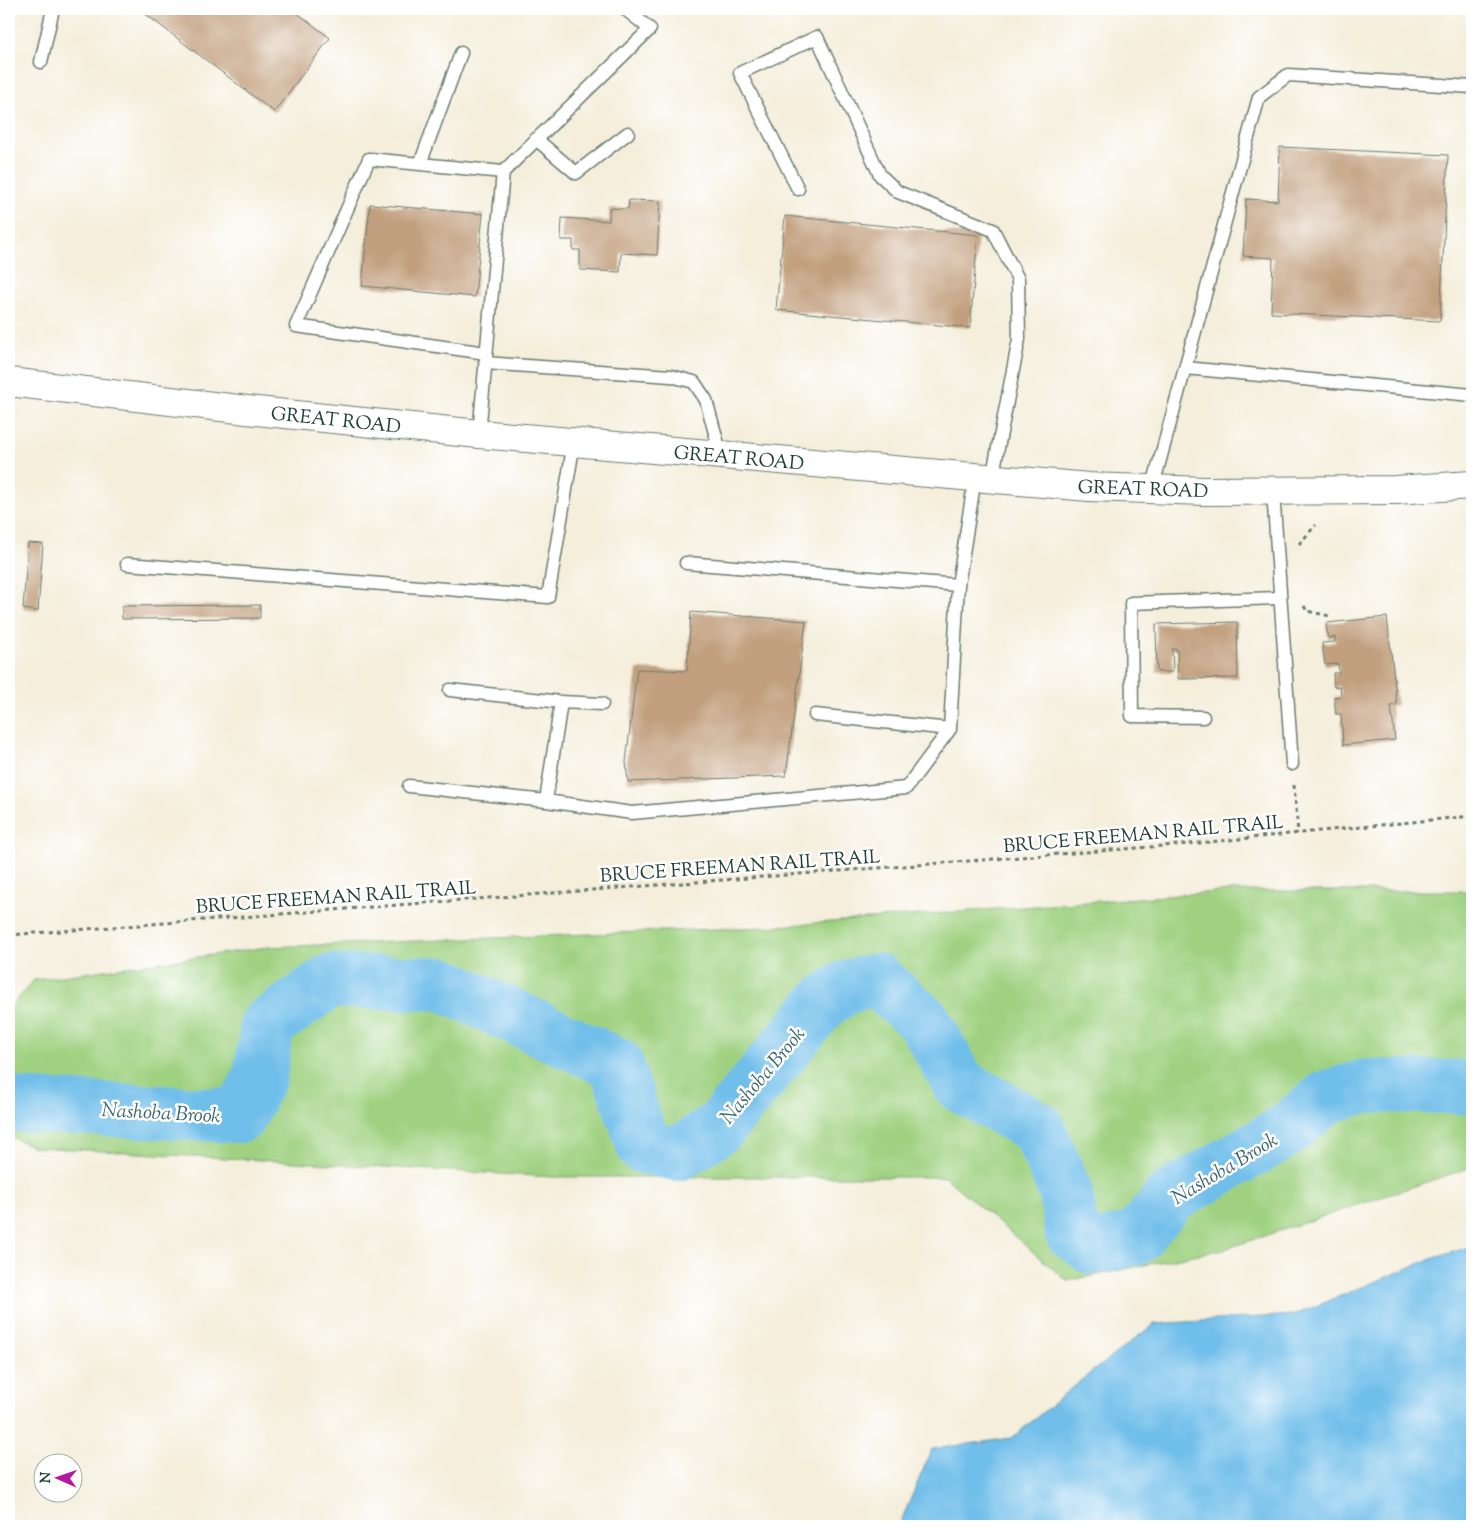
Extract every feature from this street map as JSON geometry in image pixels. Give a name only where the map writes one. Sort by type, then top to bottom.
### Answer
[{"type":"main road","name":"GREAT ROAD","points":[[9,382],[247,410],[479,434],[1089,487],[1273,491],[1395,490],[1472,484]]},
{"type":"lane","points":[[41,62],[53,9]]},
{"type":"lane","points":[[479,434],[502,172],[650,29],[625,9]]},
{"type":"lane","points":[[408,786],[546,801],[632,813],[906,788],[950,729],[958,585],[1019,339],[1018,279],[993,230],[898,192],[880,175],[817,37],[740,73],[798,189]]},
{"type":"lane","points":[[420,164],[461,53]]},
{"type":"lane","points":[[1152,489],[1259,97],[1288,75],[1472,87]]},
{"type":"lane","points":[[536,139],[576,173],[628,133]]},
{"type":"lane","points":[[502,172],[369,159],[296,326],[485,358],[671,376],[694,382],[706,400],[721,455]]},
{"type":"lane","points":[[1185,368],[1472,394]]},
{"type":"lane","points":[[127,564],[548,597],[574,442]]},
{"type":"lane","points":[[1273,491],[1292,764]]},
{"type":"lane","points":[[686,563],[958,585]]},
{"type":"lane","points":[[1203,717],[1132,716],[1130,604],[1280,598]]},
{"type":"lane","points":[[450,690],[561,702],[602,704]]},
{"type":"lane","points":[[546,801],[561,702]]},
{"type":"lane","points":[[816,715],[950,729]]},
{"type":"path","points":[[1298,552],[1299,543],[1316,525]]},
{"type":"path","points":[[1304,604],[1306,612],[1330,616]]},
{"type":"path","points":[[1292,764],[1298,833]]},
{"type":"path","name":"BRUCE FREEMAN RAIL TRAIL","points":[[9,935],[1189,844],[1472,816]]},
{"type":"green space","points":[[1229,891],[1472,891],[1472,1167],[1228,1248],[1067,1281],[945,1177],[554,1177],[34,1147],[9,1136],[9,1009],[34,980],[268,947],[765,927]]},
{"type":"water","points":[[1472,1246],[1472,1526],[899,1526],[932,1449],[1012,1438],[1080,1381],[1154,1324],[1294,1315],[1428,1260]]},
{"type":"building","points":[[139,9],[292,9],[330,38],[274,112]]},
{"type":"building","points":[[1280,147],[1448,155],[1440,321],[1271,313],[1273,258],[1243,256],[1246,199],[1278,201]]},
{"type":"building","points":[[629,200],[660,201],[657,255],[621,253],[620,272],[580,270],[580,250],[573,250],[573,240],[561,240],[562,218],[609,221],[609,208],[628,209]]},
{"type":"building","points":[[370,204],[483,214],[475,297],[362,286]]},
{"type":"building","points":[[785,216],[978,235],[970,328],[776,310]]},
{"type":"building","points":[[28,543],[43,544],[38,611],[23,609]]},
{"type":"building","points":[[260,605],[260,618],[122,619],[122,606]]},
{"type":"building","points":[[691,612],[806,621],[786,776],[628,782],[626,762],[637,669],[687,671]]},
{"type":"building","points":[[1387,617],[1397,705],[1391,706],[1395,740],[1343,745],[1341,714],[1336,714],[1334,697],[1341,696],[1340,686],[1334,687],[1333,673],[1339,673],[1338,664],[1325,665],[1322,643],[1335,642],[1335,637],[1328,638],[1326,623]]},
{"type":"building","points":[[1237,622],[1238,678],[1178,679],[1177,649],[1172,649],[1173,672],[1157,672],[1156,624]]},
{"type":"waterway","name":"Nashoba Brook","points":[[9,1103],[12,1105],[240,1116],[260,1077],[267,1025],[330,981],[443,984],[616,1064],[644,1147],[678,1154],[719,1128],[823,1003],[846,987],[877,980],[924,1021],[960,1085],[1038,1128],[1066,1193],[1072,1233],[1093,1248],[1136,1238],[1172,1196],[1286,1131],[1327,1097],[1366,1086],[1472,1087]]}]
